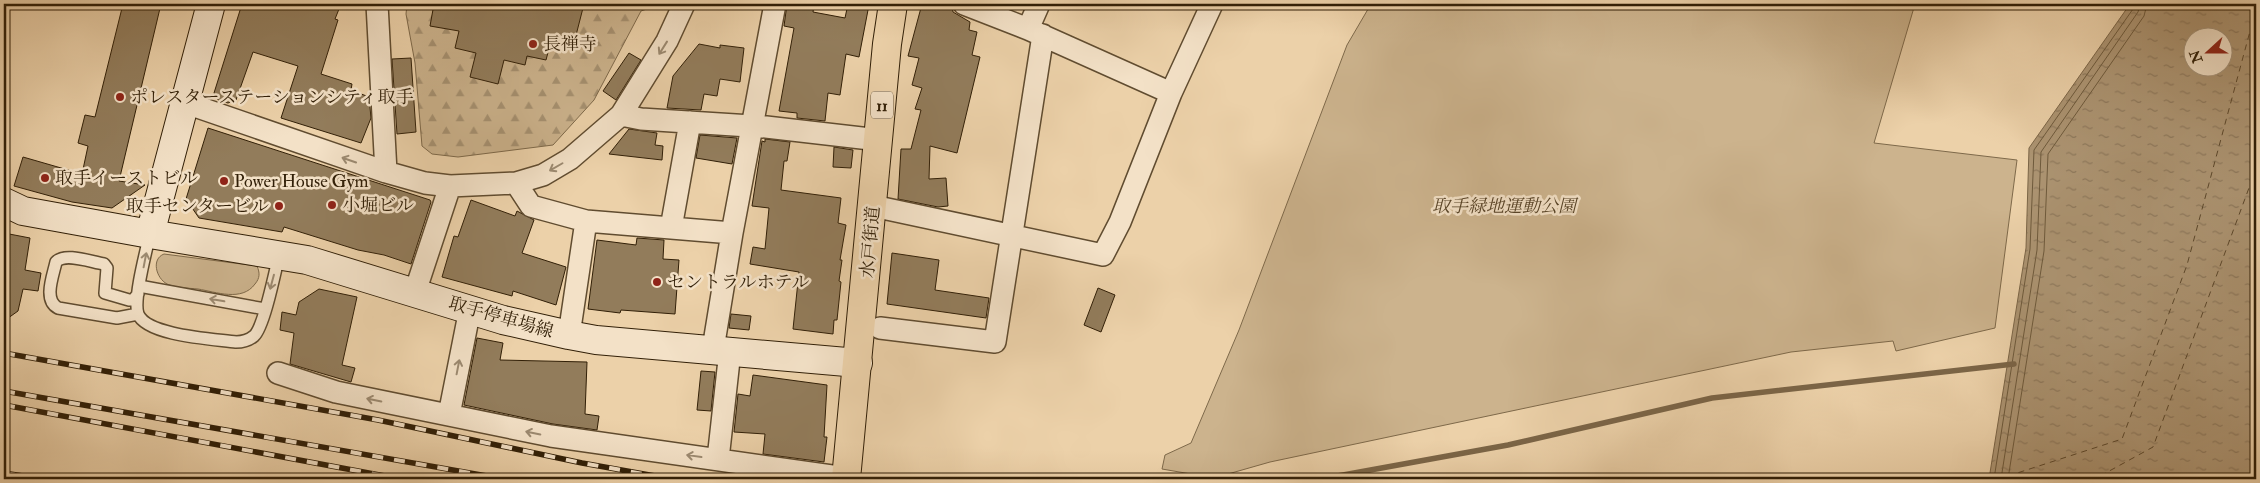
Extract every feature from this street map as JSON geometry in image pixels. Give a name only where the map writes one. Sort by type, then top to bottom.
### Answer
[{"type":"main road","points":[[150,234],[210,4]]},
{"type":"main road","name":"水戸街道","points":[[846,479],[893,4]]},
{"type":"main road","name":"取手停車場線","points":[[4,202],[23,211],[279,255],[342,270],[540,330],[596,340],[858,363]]},
{"type":"street","points":[[377,4],[386,172]]},
{"type":"street","points":[[183,102],[386,172],[426,183],[450,186],[516,183],[542,175],[570,159],[621,115],[667,41],[684,4]]},
{"type":"street","points":[[718,460],[722,350],[732,233],[775,4]]},
{"type":"street","points":[[964,4],[1036,32],[1171,93]]},
{"type":"street","points":[[880,328],[994,342],[1011,236],[1040,4]]},
{"type":"street","points":[[874,206],[1103,255],[1120,222],[1171,93],[1212,4]]},
{"type":"street","points":[[621,115],[641,119],[753,127],[879,140]]},
{"type":"street","points":[[672,228],[690,122]]},
{"type":"street","points":[[516,183],[532,206],[586,221],[732,233]]},
{"type":"street","points":[[415,292],[450,186]]},
{"type":"street","points":[[569,335],[586,221]]},
{"type":"street","points":[[449,415],[470,309]]},
{"type":"street","points":[[278,373],[336,392],[551,436],[846,479]]},
{"type":"lane","points":[[150,234],[139,290],[138,314],[148,324],[164,331],[236,342],[246,341],[255,335],[265,309],[279,255]]},
{"type":"lane","points":[[138,314],[117,318],[58,308],[53,306],[50,298],[56,262],[62,257],[104,264],[107,268],[104,288],[108,295],[133,300],[139,290]]},
{"type":"lane","points":[[139,290],[265,309]]},
{"type":"green space","points":[[407,4],[661,4],[641,11],[594,100],[553,145],[458,157],[432,154],[422,146],[415,63],[406,14]]},
{"type":"green space","name":"取手緑地運動公園","points":[[1371,4],[1915,4],[1874,143],[2017,160],[1995,328],[1896,351],[1893,341],[1791,352],[1270,462],[1214,478],[1162,469],[1165,455],[1191,443],[1239,330],[1347,45]]},
{"type":"green space","points":[[164,254],[257,266],[259,278],[250,290],[236,294],[174,286],[163,281],[156,269],[157,260]]},
{"type":"water","points":[[2130,4],[2256,4],[2256,479],[1989,479],[2026,248],[2029,148]]},
{"type":"building","points":[[123,4],[161,4],[119,181],[145,185],[112,208],[72,202],[14,186],[23,157],[82,174],[88,146],[78,143],[85,115],[95,117]]},
{"type":"building","points":[[242,4],[341,4],[335,19],[338,20],[321,74],[352,84],[351,90],[369,97],[371,118],[361,143],[281,118],[298,66],[253,52],[236,100],[228,103],[218,100],[214,93]]},
{"type":"building","name":"長禅寺","points":[[434,4],[584,4],[573,47],[551,41],[546,60],[527,56],[525,65],[504,60],[498,84],[470,77],[476,53],[455,48],[459,31],[430,26]]},
{"type":"building","points":[[787,4],[814,4],[813,12],[845,18],[848,4],[865,4],[868,10],[859,57],[846,54],[840,95],[828,93],[825,121],[797,118],[797,113],[779,111],[794,28],[784,26]]},
{"type":"building","points":[[922,4],[939,4],[952,7],[953,12],[970,22],[969,30],[977,32],[972,55],[980,57],[957,153],[930,146],[929,179],[946,178],[948,206],[938,207],[898,199],[901,149],[911,149],[921,110],[915,109],[922,88],[912,85],[919,58],[908,56]]},
{"type":"building","points":[[699,44],[720,48],[720,45],[744,48],[740,82],[720,79],[717,96],[704,94],[701,110],[667,108],[673,76]]},
{"type":"building","points":[[629,53],[641,60],[616,100],[603,91]]},
{"type":"building","points":[[411,58],[416,132],[397,134],[392,59]]},
{"type":"building","points":[[208,128],[430,200],[431,202],[411,264],[284,227],[282,232],[199,218],[186,199]]},
{"type":"building","points":[[629,129],[657,133],[655,145],[663,146],[662,160],[609,154]]},
{"type":"building","points":[[700,135],[737,138],[732,164],[696,158]]},
{"type":"building","points":[[765,139],[790,142],[787,161],[784,161],[781,190],[841,198],[838,223],[846,225],[840,260],[842,260],[839,281],[841,282],[837,320],[834,320],[833,334],[793,329],[799,272],[750,264],[753,247],[765,249],[769,208],[752,206],[762,141],[765,142]]},
{"type":"building","points":[[834,147],[853,150],[851,168],[833,167]]},
{"type":"building","points":[[471,200],[515,216],[517,211],[534,220],[522,253],[566,267],[556,305],[513,291],[512,296],[442,277],[454,236],[458,237]]},
{"type":"building","points":[[4,233],[30,238],[25,270],[41,273],[38,291],[23,289],[18,311],[4,321]]},
{"type":"building","points":[[637,238],[664,240],[663,259],[679,260],[675,314],[621,310],[620,313],[588,309],[597,240],[636,245]]},
{"type":"building","points":[[892,253],[939,260],[935,290],[989,298],[986,318],[887,304]]},
{"type":"building","points":[[1098,288],[1115,295],[1101,332],[1084,325]]},
{"type":"building","points":[[319,289],[357,297],[342,365],[355,368],[351,382],[290,364],[294,333],[280,330],[282,312],[296,315],[299,302]]},
{"type":"building","points":[[731,314],[751,316],[749,330],[729,328]]},
{"type":"building","points":[[477,338],[503,343],[500,360],[587,362],[585,414],[599,416],[597,430],[553,424],[464,405]]},
{"type":"building","points":[[701,371],[715,372],[711,411],[697,410]]},
{"type":"building","points":[[753,375],[827,385],[824,437],[827,437],[824,462],[763,454],[765,434],[734,432],[738,394],[750,396]]},
{"type":"waterway","points":[[1321,479],[1508,445],[1712,398],[2014,364]]},
{"type":"ferry route","points":[[2008,476],[2122,439],[2187,265],[2256,9]]},
{"type":"ferry route","points":[[2012,476],[2102,475],[2153,447],[2256,169]]},
{"type":"railway","points":[[4,353],[378,420],[582,463],[672,479]]},
{"type":"railway","points":[[4,391],[504,479]]},
{"type":"railway","points":[[4,405],[401,479]]},
{"type":"railway","points":[[4,473],[42,479]]},
{"type":"place","name":"長禅寺","points":[[533,44]]},
{"type":"place","name":"ポレスターステーションシティ取手","points":[[120,97]]},
{"type":"place","name":"取手イーストビル","points":[[45,178]]},
{"type":"place","name":"Power House Gym","points":[[224,181]]},
{"type":"place","name":"小堀ビル","points":[[332,205]]},
{"type":"place","name":"取手センタービル","points":[[279,206]]},
{"type":"place","name":"セントラルホテル","points":[[657,282]]}]
